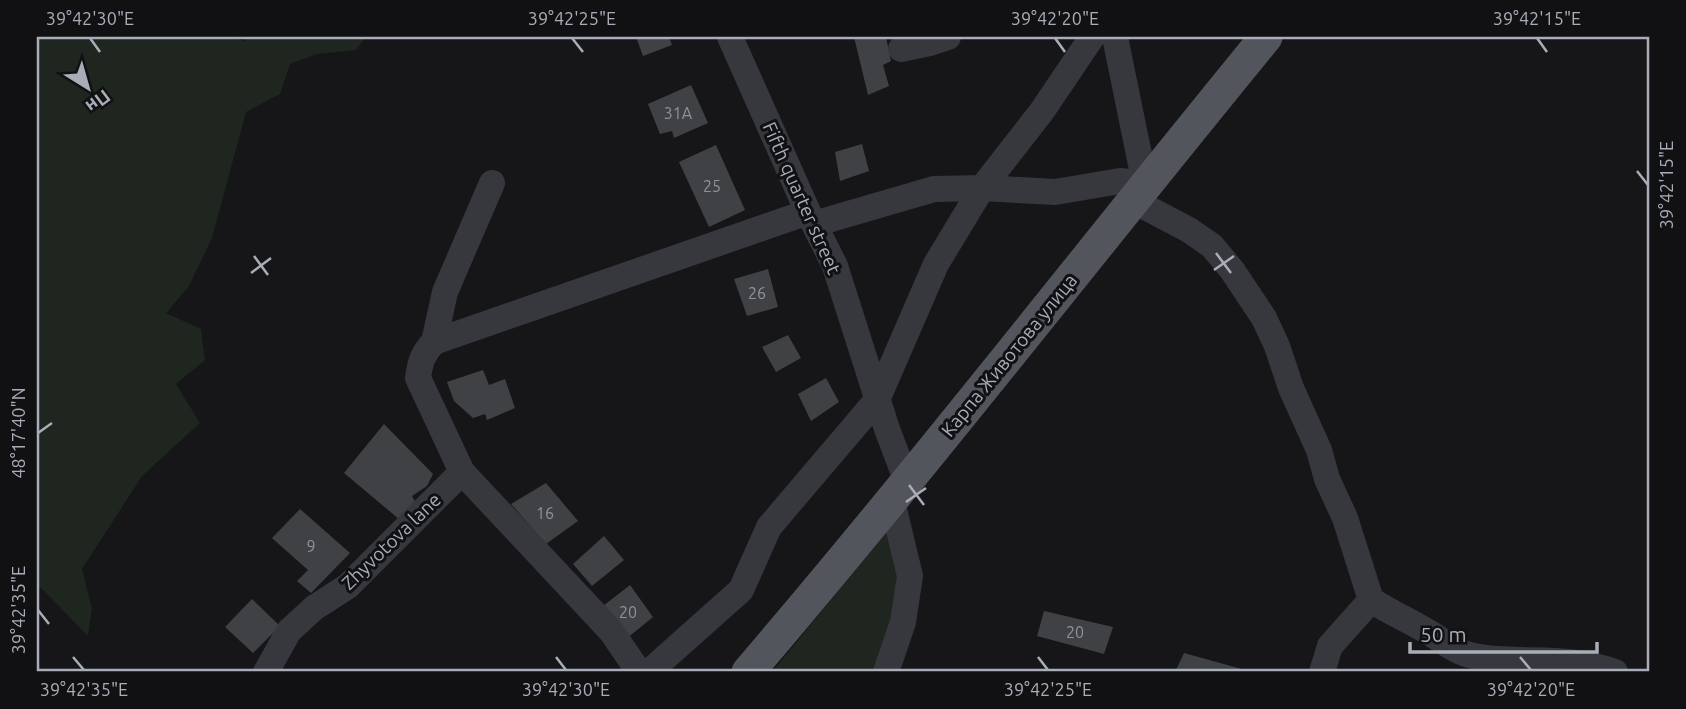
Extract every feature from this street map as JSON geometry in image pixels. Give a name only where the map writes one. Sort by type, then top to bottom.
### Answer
[{"type":"main road","name":"Карпа Животова улица","points":[[748,672],[899,492],[1266,37]]},
{"type":"street","name":"Fifth quarter street","points":[[730,37],[835,266],[877,400],[899,492],[909,576],[903,622],[886,672]]},
{"type":"street","points":[[901,49],[948,37]]},
{"type":"street","points":[[649,672],[741,590],[768,527],[877,400],[936,264],[982,188],[1042,111],[1092,37]]},
{"type":"street","points":[[1115,37],[1139,192]]},
{"type":"street","points":[[639,672],[611,631],[462,472],[418,378],[425,351],[434,342],[811,218],[933,189],[982,188],[1055,192],[1120,181],[1212,246],[1232,270],[1264,318],[1345,518],[1371,600],[1453,650],[1486,658],[1494,665],[1564,660],[1597,665],[1615,672]]},
{"type":"street","points":[[434,342],[445,292],[492,183]]},
{"type":"street","name":"Zhyvotova lane","points":[[266,672],[289,631],[314,608],[348,586],[462,472]]},
{"type":"street","points":[[1322,672],[1330,646],[1371,600]]},
{"type":"shaded area","points":[[37,37],[231,37],[245,41],[247,37],[366,37],[356,50],[317,54],[290,64],[280,94],[246,112],[212,238],[189,286],[166,313],[201,329],[205,360],[176,384],[200,423],[142,476],[82,569],[92,609],[88,636],[41,588],[37,590]]},
{"type":"shaded area","points":[[890,528],[898,557],[895,609],[876,672],[772,672]]},
{"type":"building","points":[[636,37],[669,37],[672,45],[643,56]]},
{"type":"building","points":[[854,37],[886,37],[891,61],[883,65],[889,86],[868,95]]},
{"type":"building","points":[[691,85],[708,123],[674,138],[672,131],[660,134],[648,104]]},
{"type":"building","points":[[862,144],[869,171],[840,181],[835,152]]},
{"type":"building","points":[[716,145],[745,210],[709,227],[679,162]]},
{"type":"building","points":[[768,269],[778,307],[747,316],[734,279]]},
{"type":"building","points":[[788,335],[801,358],[776,372],[762,347]]},
{"type":"building","points":[[483,370],[489,385],[505,379],[515,408],[487,420],[485,414],[473,418],[454,401],[447,382]]},
{"type":"building","points":[[826,378],[839,402],[811,421],[798,394]]},
{"type":"building","points":[[384,424],[433,474],[427,486],[412,496],[418,507],[400,520],[344,473]]},
{"type":"building","points":[[546,483],[578,521],[546,544],[511,504]]},
{"type":"building","points":[[300,509],[350,553],[311,593],[297,581],[308,570],[272,538]]},
{"type":"building","points":[[604,536],[624,560],[592,586],[573,564]]},
{"type":"building","points":[[630,585],[653,617],[626,639],[603,606]]},
{"type":"building","points":[[252,599],[280,626],[253,653],[225,627]]},
{"type":"building","points":[[1044,611],[1113,627],[1104,654],[1037,636]]},
{"type":"building","points":[[1184,653],[1249,671],[1249,672],[1175,672]]}]
